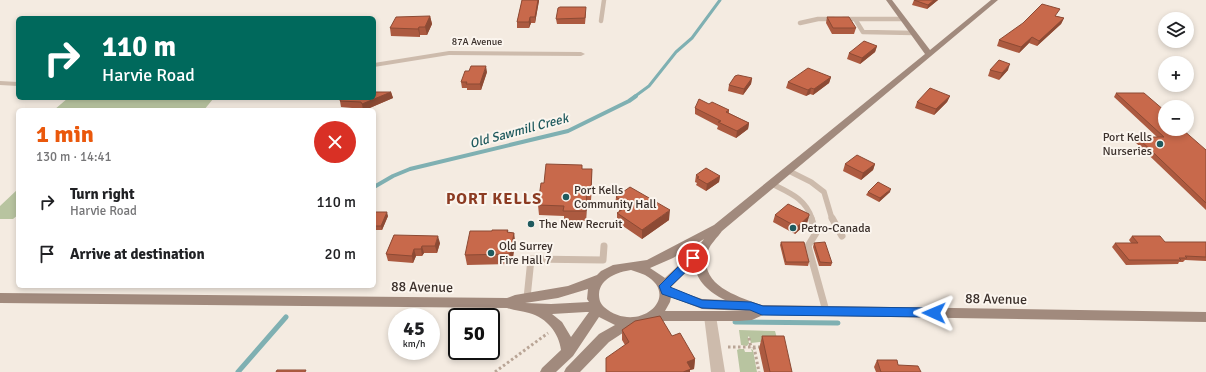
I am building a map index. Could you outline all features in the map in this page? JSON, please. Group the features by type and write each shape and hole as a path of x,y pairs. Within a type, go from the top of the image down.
{"main road":[{"path":"889,0 929,54"},
{"path":"665,288 702,250 718,228 789,171 994,0"},
{"path":"631,266 652,272 659,278 665,288 666,298 664,305 653,316 642,321 619,321 609,317 597,308 593,297 594,290 599,279 613,269 631,266 648,265 661,259 704,233 718,228"},
{"path":"702,250 700,266 704,278 721,293 757,308"},
{"name":"88 Avenue","path":"0,298 508,303 515,307 570,291 599,279"},
{"name":"88 Avenue","path":"665,288 702,304 757,308 826,311 1206,317"},
{"path":"530,303 559,325 565,336 568,352"},
{"name":"88 Avenue","path":"530,303 597,308"},
{"path":"547,372 568,352 597,308"},
{"name":"88 Avenue","path":"653,316 752,315 757,308"},
{"path":"571,372 604,338 630,322"}],"street":[{"name":"87A Avenue","path":"376,65 449,53 581,54"},
{"path":"0,84 16,84"},
{"path":"710,316 718,372"}],"lane":[{"path":"601,21 604,0"},
{"path":"800,23 818,18 903,19"},
{"path":"855,19 863,32 914,33"},
{"path":"789,171 815,184 824,192 832,219 842,236"},
{"path":"772,184 799,199 809,210 816,233 808,246 826,311"},
{"path":"530,303 531,259 603,260 604,246"}],"path":[{"path":"495,372 554,328"},
{"path":"749,338 753,347 759,372"},
{"path":"725,347 753,347 765,349"}],"green space":[{"path":"66,100 212,100 206,108 56,108"},
{"path":"16,191 16,217 13,219 0,219 0,206"},
{"path":"739,330 775,331 780,349 767,341 751,343 749,336 749,343 747,346 741,345"},
{"path":"744,349 745,352 752,352 751,349 753,350 757,372 740,372 737,350"}],"building":[{"path":"522,0 538,0 535,17 530,17 529,22 517,22"},
{"path":"914,0 934,0 928,5"},
{"path":"1042,4 1060,9 1055,16 1064,18 1039,41 1032,37 1021,47 999,40 1023,23"},
{"path":"586,7 585,18 556,19 558,8"},
{"path":"430,16 425,27 419,27 418,29 390,28 396,17"},
{"path":"827,17 849,17 856,28 833,28"},
{"path":"864,41 877,46 862,58 849,53"},
{"path":"999,60 1010,64 1002,73 990,70"},
{"path":"471,66 486,66 480,84 466,84 467,82 461,82 465,71 469,71"},
{"path":"808,68 831,77 814,89 811,88 808,90 788,82"},
{"path":"738,75 752,78 744,89 729,85 735,76"},
{"path":"930,88 950,96 936,109 917,102"},
{"path":"376,92 391,92 376,98"},
{"path":"1116,93 1144,93 1158,105 1158,132"},
{"path":"699,99 709,104 712,102 729,110 726,112 749,123 737,131 718,122 721,121 695,108"},
{"path":"372,100 362,104 361,102 340,101"},
{"path":"1163,136 1190,136 1206,150 1206,203 1137,137 1164,137"},
{"path":"857,155 875,164 863,173 845,164"},
{"name":"Port Kells Community Hall","path":"546,164 582,165 582,169 592,169 591,191 587,190 586,211 563,211 564,206 538,205 541,183 544,183"},
{"path":"706,168 720,176 707,184 697,178 699,177 696,175"},
{"path":"878,182 891,189 880,198 868,192"},
{"path":"630,187 670,210 642,230 617,213 626,207 619,203 622,201 616,197"},
{"path":"788,204 809,214 809,216 797,227 775,215"},
{"path":"376,212 387,212 381,226 376,226"},
{"path":"508,230 507,232 514,233 510,254 465,255 470,231"},
{"path":"394,235 438,236 435,246 422,246 421,249 414,249 412,256 386,254"},
{"path":"1132,236 1160,236 1165,242 1206,242 1206,257 1185,256 1187,258 1179,258 1181,260 1129,260 1115,243 1138,243"},
{"path":"781,242 804,242 809,262 786,262"},
{"path":"825,242 832,263 820,262 814,243"},
{"path":"660,316 672,336 680,333 695,359 687,362 691,369 683,372 606,372 606,358 629,342 622,330 635,321"},
{"path":"762,336 784,336 792,372 770,372"},
{"path":"877,360 897,360 898,365 918,366 921,372 881,372"},
{"path":"277,370 306,370 305,372 276,372"}],"waterway":[{"name":"Old Sawmill Creek","path":"634,97 649,86 676,52 692,38 720,0"},
{"name":"Old Sawmill Creek","path":"376,186 393,176 410,169 568,131 629,101 636,96"},
{"name":"Old Sawmill Creek","path":"238,372 286,317"},
{"path":"735,322 838,323"}],"place":[{"name":"Port Kells Nurseries","path":"1160,144"},
{"name":"Port Kells Community Hall","path":"566,197"},
{"name":"The New Recruit","path":"531,224"},
{"name":"Petro-Canada","path":"793,228"},
{"name":"Old Surrey Fire Hall 7","path":"491,253"}],"district":[{"name":"PORT KELLS","path":"494,199"}],"route":[{"path":"693,258 664,286 666,291 702,304 751,306 762,310 934,313"}]}
